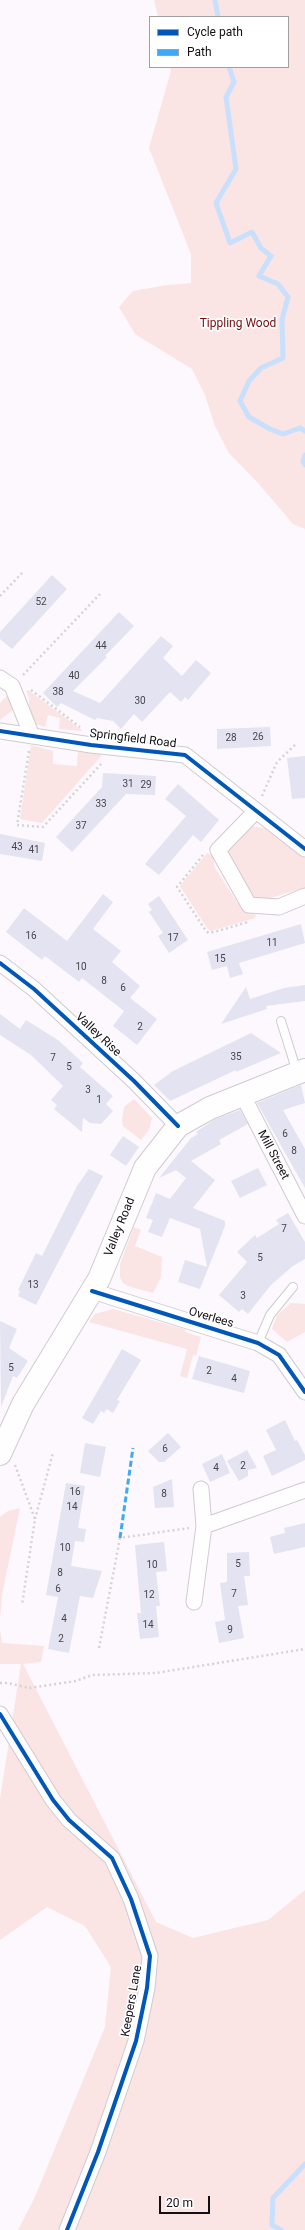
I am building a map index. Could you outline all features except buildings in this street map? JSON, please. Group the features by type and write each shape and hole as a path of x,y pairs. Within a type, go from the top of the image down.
{"main road":[{"name":"Valley Road","path":"5,1458 23,1404 92,1291 145,1168 178,1126 210,1108 303,1071"}],"street":[{"path":"10,681 32,736"},
{"name":"Springfield Road","path":"0,731 116,748 185,755 305,849"},
{"path":"256,811 218,850 249,906 279,907 305,896"},
{"name":"Valley Rise","path":"0,963 34,989 134,1081 178,1126"},
{"name":"Mill Street","path":"242,1094 305,1216"},
{"name":"Overlees","path":"92,1291 258,1343 279,1355 305,1392"},
{"path":"194,1602 204,1526 201,1489"},
{"path":"204,1526 305,1490"},
{"name":"Keepers Lane","path":"0,1714 45,1786 69,1820 112,1858 132,1899 150,1956 146,1988 136,2041 101,2145 67,2230"}],"lane":[{"path":"282,1021 303,1071"},
{"path":"258,1343 270,1315 293,1287"}],"path":[{"path":"0,596 23,572"},
{"path":"81,727 10,681 100,594"},
{"path":"32,736 17,825 43,827 116,748"},
{"path":"256,811 277,762 296,744"},
{"path":"218,850 206,852 177,887 206,931 209,933 218,931 256,919 260,906"},
{"path":"22,1605 35,1519 53,1453"},
{"path":"5,1458 15,1465 35,1519"},
{"path":"99,1648 120,1538 204,1526"},
{"path":"0,1683 8,1683 29,1688 76,1681 92,1675 156,1673 305,1648"}],"green space":[{"name":"Tippling Wood","path":"154,0 305,0 305,529 293,524 259,484 229,453 215,426 205,395 192,369 135,334 119,307 133,291 167,285 191,283 191,254 149,148 171,71 170,68 289,68 289,16 158,16"},
{"path":"28,690 82,730 59,729 60,718 48,715 45,727 36,724 29,711 29,697 26,691"},
{"path":"8,695 13,710 0,720 0,703"},
{"path":"31,745 53,751 53,764 77,766 78,752 99,753 102,755 42,823 20,819"},
{"path":"251,826 264,828 305,858 305,888 266,899 254,898 227,854 231,846"},
{"path":"207,853 213,856 215,868 242,909 256,915 255,918 211,931 207,928 180,886"},
{"path":"134,1099 152,1118 149,1130 141,1140 123,1126 122,1120 124,1107"},
{"path":"134,1227 141,1230 135,1246 162,1257 161,1277 153,1293 128,1286 123,1283 120,1277 120,1264"},
{"path":"291,1303 305,1304 305,1332 287,1342 272,1329 277,1315"},
{"path":"113,1309 184,1329 187,1333 201,1337 196,1356 193,1355 187,1378 180,1376 187,1349 89,1322 95,1314"},
{"path":"20,1508 2,1595 0,1620 0,1517 8,1511"},
{"path":"0,1630 2,1643 44,1646 41,1662 23,1664 156,1922 193,1938 268,1920 305,1890 305,2230 18,2230 34,2199 105,2027 111,1967 85,1926 47,1907 0,1940 0,1799 21,1664 0,1664"}],"waterway":[{"path":"215,0 218,16"},
{"path":"229,68 234,82 226,97 236,169 216,203 230,243 252,232 261,248 271,256 259,276 278,284 288,297 282,320 283,358 261,368 249,381 240,401 249,417 270,429 283,434 300,428 305,431"},
{"path":"305,455 303,461 305,465"},
{"path":"281,2230 272,2225 273,2198 305,2164"}],"marked path":[{"path":"120,1538 133,1448"}],"cycle path":[{"path":"0,731 91,745 185,755 305,849"},
{"path":"0,963 34,989 134,1081 178,1126"},
{"path":"92,1291 258,1343 279,1355 305,1392"},
{"path":"0,1714 53,1800 69,1820 112,1858 131,1899 150,1956 147,1988 136,2041 98,2152 67,2230"}]}
